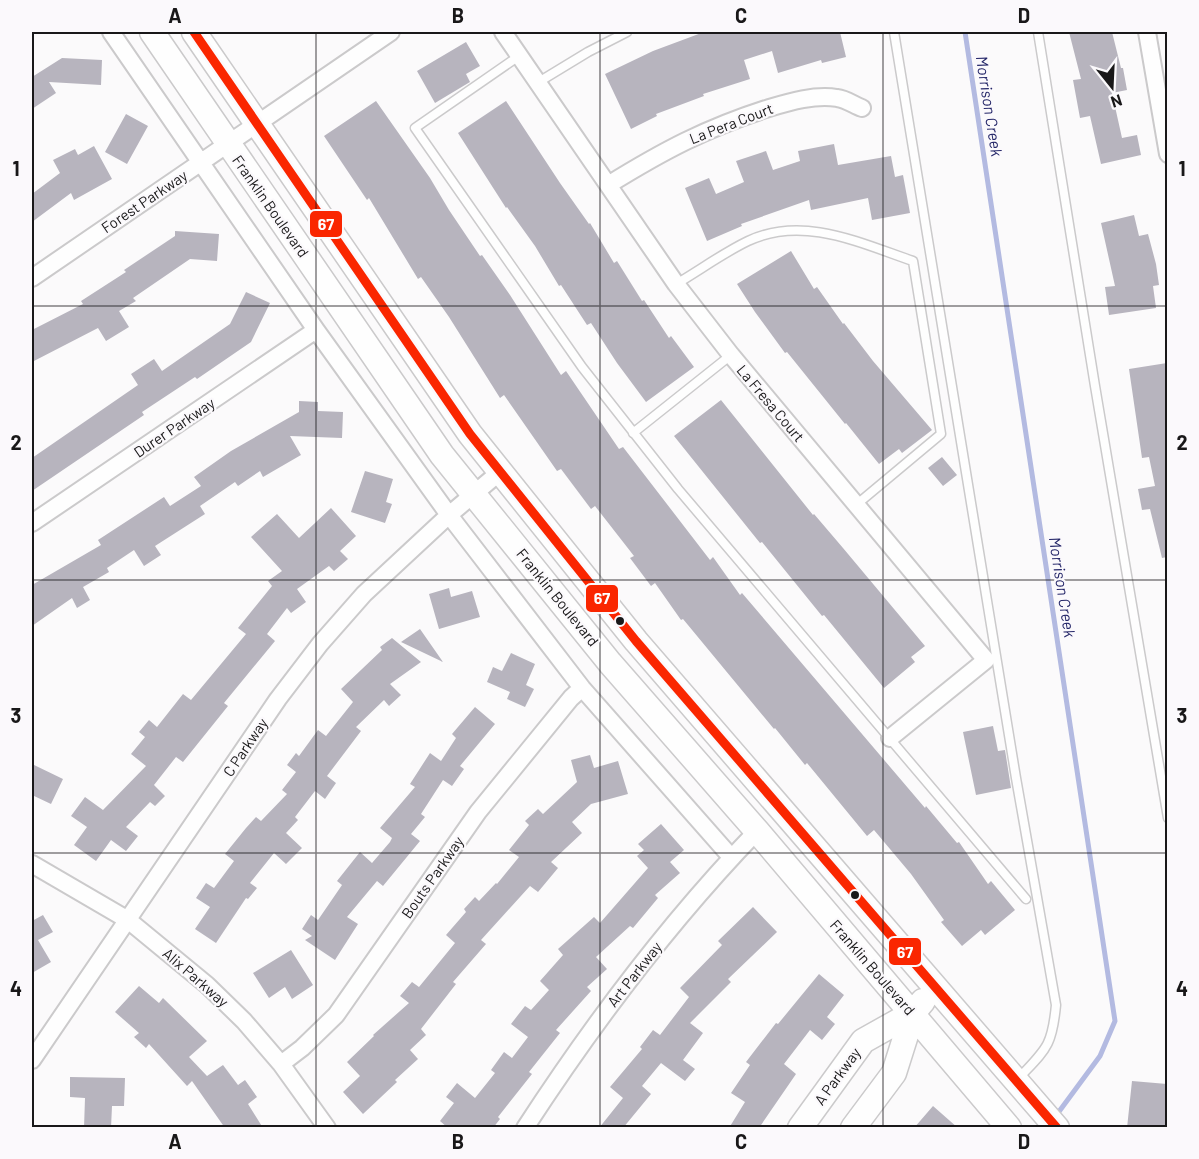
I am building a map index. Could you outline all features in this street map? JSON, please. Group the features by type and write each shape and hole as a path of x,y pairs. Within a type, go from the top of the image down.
{"main road":[{"name":"Franklin Boulevard","path":"152,32 442,455 610,663 757,831 1009,1128"},
{"path":"194,32 470,434 636,641 1057,1128"},
{"name":"A Parkway","path":"800,1128 863,1041 913,1013 934,988"},
{"name":"A Parkway","path":"853,1128 894,1073 913,1013"}],"street":[{"path":"111,32 316,330 449,515 582,688 731,857"},
{"name":"Forest Parkway","path":"32,278 391,32"},
{"name":"La Fresa Court","path":"503,32 676,284 731,356 986,660 890,738"},
{"path":"1147,32 1167,154"},
{"name":"La Pera Court","path":"608,185 657,154 697,134 780,105 806,99 835,97 862,108"},
{"name":"Durer Parkway","path":"32,523 316,330"},
{"name":"C Parkway","path":"32,1060 278,699 320,644 372,587 449,515 501,471"},
{"name":"Bouts Parkway","path":"281,1064 311,1040 336,1015 478,812 571,698 582,688"},
{"name":"Art Parkway","path":"525,1128 602,1015 645,959 731,857 757,831"},
{"name":"Alix Parkway","path":"32,864 128,920 207,985 244,1021 281,1064 327,1128"}],"lane":[{"path":"537,83 588,52 627,32"},
{"path":"894,32 1016,778 1056,1005 1054,1030 1047,1048 1017,1080"},
{"path":"1038,32 1167,818"},
{"path":"519,56 415,128 582,367 633,432 686,498 1026,898"},
{"path":"676,284 748,241 790,230 832,233 913,261 941,434 856,506"},
{"path":"633,432 731,356"}],"building":[{"path":"704,32 840,32 846,57 822,63 821,60 778,73 772,51 744,60 750,79 703,94 704,96 656,114 657,116 631,129 605,74 653,51"},
{"path":"1069,32 1112,32 1127,90 1112,93 1122,138 1137,135 1141,155 1101,164 1090,116 1080,118 1073,80 1081,79"},
{"path":"466,42 480,66 466,74 470,82 435,103 417,71"},
{"path":"62,58 102,60 101,85 49,82 56,93 32,109 32,77"},
{"path":"376,101 430,178 480,256 482,255 510,295 561,375 566,371 619,449 623,447 710,560 713,557 740,595 742,593 925,808 926,806 957,843 959,842 988,884 991,881 1015,910 985,935 981,930 962,946 941,922 944,920 911,874 874,830 867,836 807,763 805,765 683,619 681,620 655,583 651,586 630,558 634,556 595,506 591,509 561,469 557,471 504,395 500,398 449,317 421,277 418,279 369,198 367,200 324,136"},
{"path":"506,101 560,183 590,223 614,263 617,261 642,301 644,300 669,338 671,336 694,367 646,402 591,323 587,325 561,285 559,286 535,246 506,208 458,133"},
{"path":"126,114 148,126 127,164 105,152"},
{"path":"834,144 838,165 891,156 895,177 903,175 910,213 872,220 868,198 811,210 809,200 741,224 742,226 707,241 685,188 709,178 716,194 744,182 736,161 766,151 773,170 800,161 798,151"},
{"path":"94,146 112,179 74,200 71,193 32,222 32,194 60,173 53,160 75,149 78,155"},
{"path":"1134,215 1139,236 1148,234 1156,264 1159,285 1153,286 1156,308 1109,315 1105,287 1115,286 1101,223"},
{"path":"175,231 219,234 217,261 190,259 133,298 136,301 119,311 129,327 106,341 98,328 32,362 32,330 83,304 81,301 175,236"},
{"path":"791,251 814,289 817,287 843,324 932,430 902,453 899,449 879,464 787,352 785,353 737,284"},
{"path":"246,292 270,303 251,342 197,379 195,377 142,412 144,415 32,491 32,458 138,385 131,374 154,359 162,371 230,324"},
{"path":"1167,363 1167,557 1162,558 1150,509 1142,510 1138,489 1155,486 1149,457 1142,458 1129,369"},
{"path":"721,400 813,515 925,646 911,657 915,662 884,688 762,542 760,543 674,436"},
{"path":"299,401 318,402 318,411 343,412 342,438 290,436 301,455 263,477 260,471 238,486 235,482 200,506 205,514 155,546 161,555 144,566 134,550 107,568 109,572 83,587 90,600 77,608 72,598 32,626 32,585 101,545 98,540 164,497 170,506 201,486 194,477 231,451 299,412"},
{"path":"942,457 957,475 943,486 928,468"},
{"path":"365,471 393,479 386,502 392,504 385,523 351,512"},
{"path":"331,508 356,536 340,551 348,559 334,571 329,566 297,589 306,602 291,613 287,608 267,634 275,641 224,703 228,706 183,762 176,757 154,785 165,796 155,806 150,802 126,827 138,836 126,851 111,840 96,861 74,845 87,827 71,816 85,797 103,810 146,766 131,754 145,737 139,732 149,720 157,727 183,694 191,700 246,634 238,628 272,586 268,581 282,571 251,537 277,514 299,538"},
{"path":"449,588 451,597 472,591 480,617 439,629 429,594"},
{"path":"420,629 443,662 401,642"},
{"path":"392,638 421,662 390,684 401,695 389,706 384,700 356,727 361,731 327,776 336,783 325,799 315,791 295,817 298,820 286,833 302,848 286,864 274,853 250,883 257,888 248,899 246,898 216,943 195,929 210,907 196,898 206,883 214,888 234,861 225,854 246,828 256,817 261,821 287,794 282,790 296,772 287,765 296,753 299,756 318,730 326,736 353,702 341,689 382,650 380,647"},
{"path":"511,653 535,664 526,685 534,689 525,707 507,699 510,692 487,682 493,667 502,671"},
{"path":"475,707 495,724 460,766 464,769 452,786 443,780 421,814 425,817 411,834 420,841 383,886 377,881 347,917 358,924 335,960 305,940 312,936 302,929 311,915 318,920 342,885 337,881 360,852 372,863 390,842 392,838 380,828 415,787 410,784 430,753 441,761 456,738 452,734"},
{"path":"993,726 998,751 1005,750 1011,788 976,795 963,732"},
{"path":"590,755 594,768 618,761 628,794 591,804 572,822 582,833 551,862 558,868 538,892 530,886 481,940 486,944 453,982 456,984 421,1029 426,1035 410,1050 418,1059 363,1114 343,1092 360,1076 347,1062 409,1003 400,996 412,982 419,987 455,943 446,935 466,912 464,909 475,897 479,901 497,884 519,857 509,850 529,825 525,821 538,809 543,814 577,782 571,760"},
{"path":"32,764 63,779 51,804 32,795"},
{"path":"661,824 684,850 670,862 680,873 655,895 658,898 633,928 630,926 596,957 607,969 587,987 591,991 556,1030 560,1033 529,1072 532,1074 498,1117 500,1119 493,1128 448,1128 440,1121 454,1103 446,1097 457,1083 475,1098 495,1073 491,1070 504,1052 512,1058 528,1037 511,1024 525,1006 531,1010 549,990 540,981 563,955 558,949 594,917 600,923 648,868 637,856 644,850 638,844"},
{"path":"753,907 777,932 728,979 731,982 690,1023 703,1033 683,1060 695,1069 685,1081 661,1063 642,1086 651,1094 623,1128 599,1128 623,1098 610,1087 642,1049 640,1047 653,1030 660,1035 689,997 680,988 722,945 718,941"},
{"path":"43,915 53,932 38,940 51,962 32,973 32,921"},
{"path":"291,950 313,985 292,999 285,987 269,998 253,973"},
{"path":"819,974 844,995 827,1017 835,1024 822,1040 810,1030 784,1064 796,1074 759,1128 729,1128 745,1102 731,1093 750,1065 746,1062 776,1023 778,1024"},
{"path":"139,986 159,1003 163,998 207,1041 189,1057 207,1076 223,1065 238,1085 245,1080 257,1097 248,1104 263,1128 225,1128 192,1081 187,1086 149,1044 146,1048 134,1037 139,1033 115,1012"},
{"path":"70,1077 125,1078 124,1106 112,1106 111,1128 84,1128 85,1098 70,1097"},
{"path":"1132,1081 1167,1084 1167,1128 1127,1128"},
{"path":"933,1106 958,1128 914,1128"}],"waterway":[{"name":"Morrison Creek","path":"965,32 1115,1021 1100,1056 1055,1117"}],"transit line":[{"name":"67","path":"194,32 470,434 636,641 1057,1128"}]}
